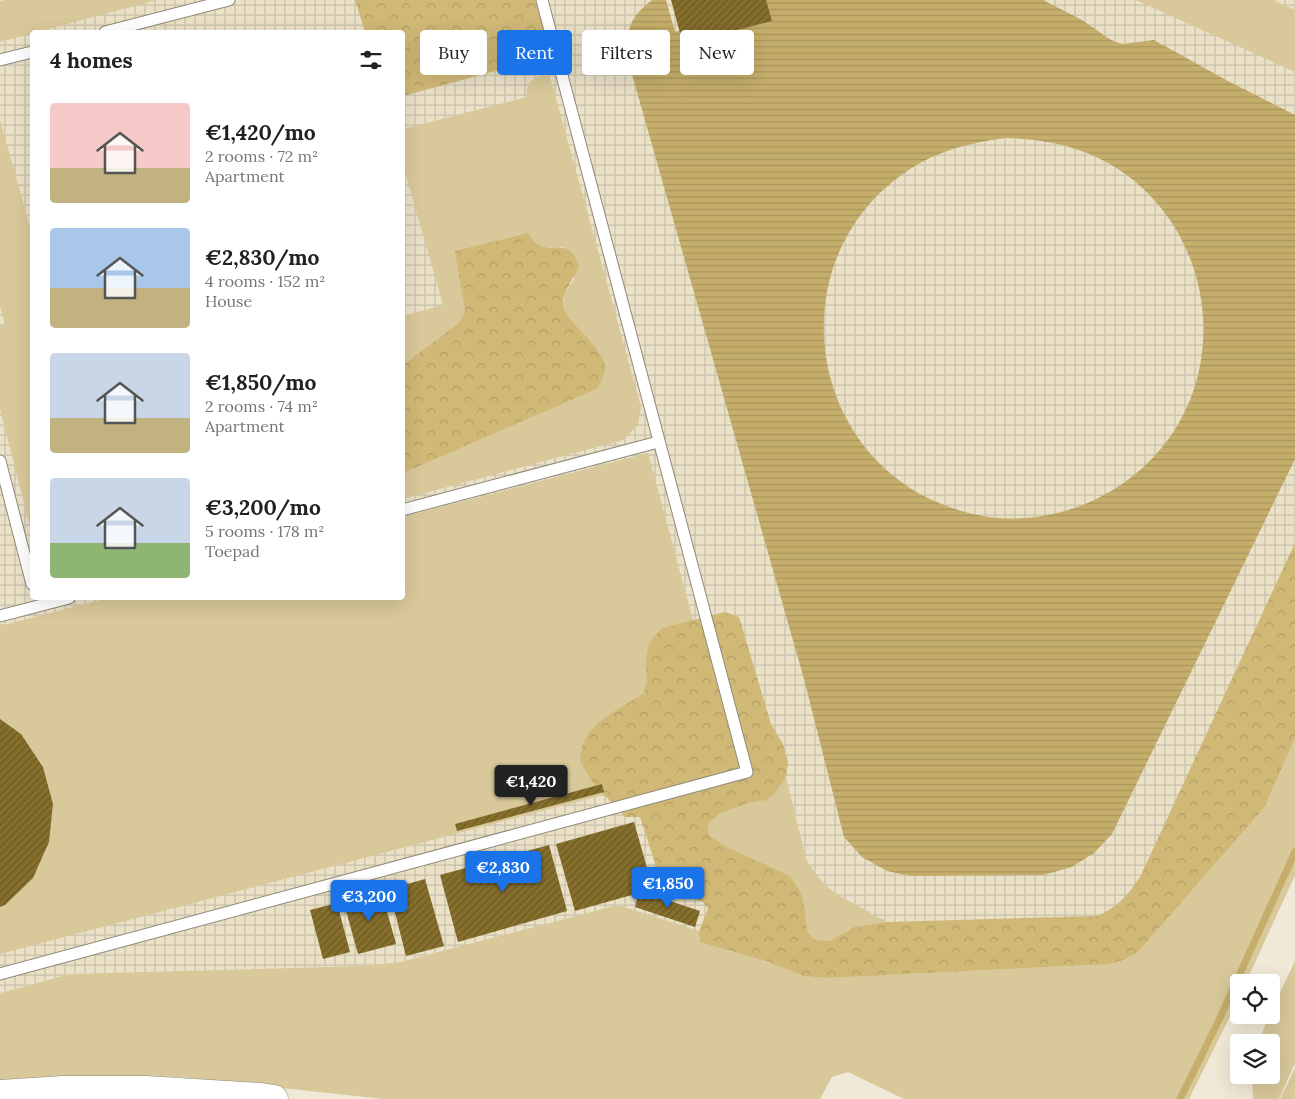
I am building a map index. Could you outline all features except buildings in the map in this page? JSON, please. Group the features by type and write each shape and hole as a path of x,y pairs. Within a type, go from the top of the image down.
{"street":[{"path":"0,1094 63,1090 146,1090 274,1099"}],"lane":[{"path":"113,30 229,0"},
{"path":"0,974 746,772 542,0"},
{"path":"0,60 30,52"},
{"path":"405,509 658,442"},
{"path":"0,461 30,576"},
{"path":"0,616 37,602 53,600"}],"shaded area":[{"path":"55,0 1295,0 1295,875 1250,974 1230,974 1230,998 364,966 70,974 0,993 0,15"},
{"path":"157,0 45,30 30,30 30,34 0,42 0,1"},
{"path":"652,0 666,0 675,32 680,31 680,75 754,75 754,30 683,30 763,11 761,0 1043,0 1082,20 1111,40 1122,44 1154,40 1226,80 1295,115 1295,459 1112,834 1094,853 1072,867 1043,875 910,876 887,871 862,857 844,837 804,679 632,75 670,75 670,30 629,30 638,12","holes":["1006,138 1034,140 1076,149 1102,160 1115,167 1150,196 1177,231 1194,271 1203,313 1202,356 1191,398 1170,437 1139,471 1126,481 1085,504 1056,513 1012,519 987,517 949,507 926,497 885,468 854,432 834,389 824,344 826,297 839,252 864,211 900,176 937,155 964,146"]},
{"path":"1136,0 1273,0 1295,10 1295,72"},
{"path":"542,75 550,75 641,407 638,425 623,440 405,498 405,472 597,389 604,375 605,365 597,350 566,315 563,305 566,291 575,278 565,247 542,246 534,243 531,239 456,251 465,310 459,323 405,364 405,315 443,305 405,171 405,128 527,97 529,83"},
{"path":"0,120 30,227 30,526 0,409 0,326 5,325 0,306"},
{"path":"648,453 720,720 679,775 0,954 0,907 5,905 33,878 49,842 53,804 43,766 21,734 0,719 0,626 100,600 405,600 405,516"},
{"path":"1295,738 1295,875 1250,974 1230,974 1230,1016 1189,1099 904,1099 848,1072 832,1077 820,1099 384,1099 179,1077 131,1076 0,1080 0,993 70,974 364,966 401,962 618,905 699,931 700,942 766,961 804,976 825,978 1109,964 1124,960 1138,952 1264,808"},
{"path":"786,777 806,859 815,873 826,886 840,896 887,922 855,927 829,941 815,940 807,931 805,911 790,876 727,847 709,835 708,824 719,814 748,803 767,800 775,793"},
{"path":"1295,961 1295,1063 1279,1099 1253,1099 1252,1084 1280,1084 1280,1034 1262,1034 1265,1024 1280,1024 1280,992"},
{"path":"1295,1068 1295,1099 1280,1099"}],"green space":[{"path":"355,0 535,0 544,30 497,30 497,70 487,73 487,30 420,30 420,75 480,75 405,95 405,30 364,30"},
{"path":"528,233 534,242 541,246 568,250 574,256 579,266 563,299 563,307 567,316 592,343 601,356 605,367 604,373 597,389 405,472 405,364 459,323 465,311 455,251"},
{"path":"1295,543 1295,738 1264,808 1138,952 1124,960 1109,964 825,978 804,976 766,961 700,942 699,931 708,909 703,902 673,890 661,881 640,817 625,817 593,783 580,761 583,744 594,727 610,714 644,693 647,679 646,660 649,643 662,628 725,612 739,617 771,724 783,744 788,762 786,777 775,793 767,800 748,803 719,814 708,824 709,835 727,847 790,876 801,893 807,931 815,940 829,941 855,927 887,922 1097,916 1122,900 1140,877"}],"waterway":[{"path":"1180,1099 1218,1022 1295,852"}]}
